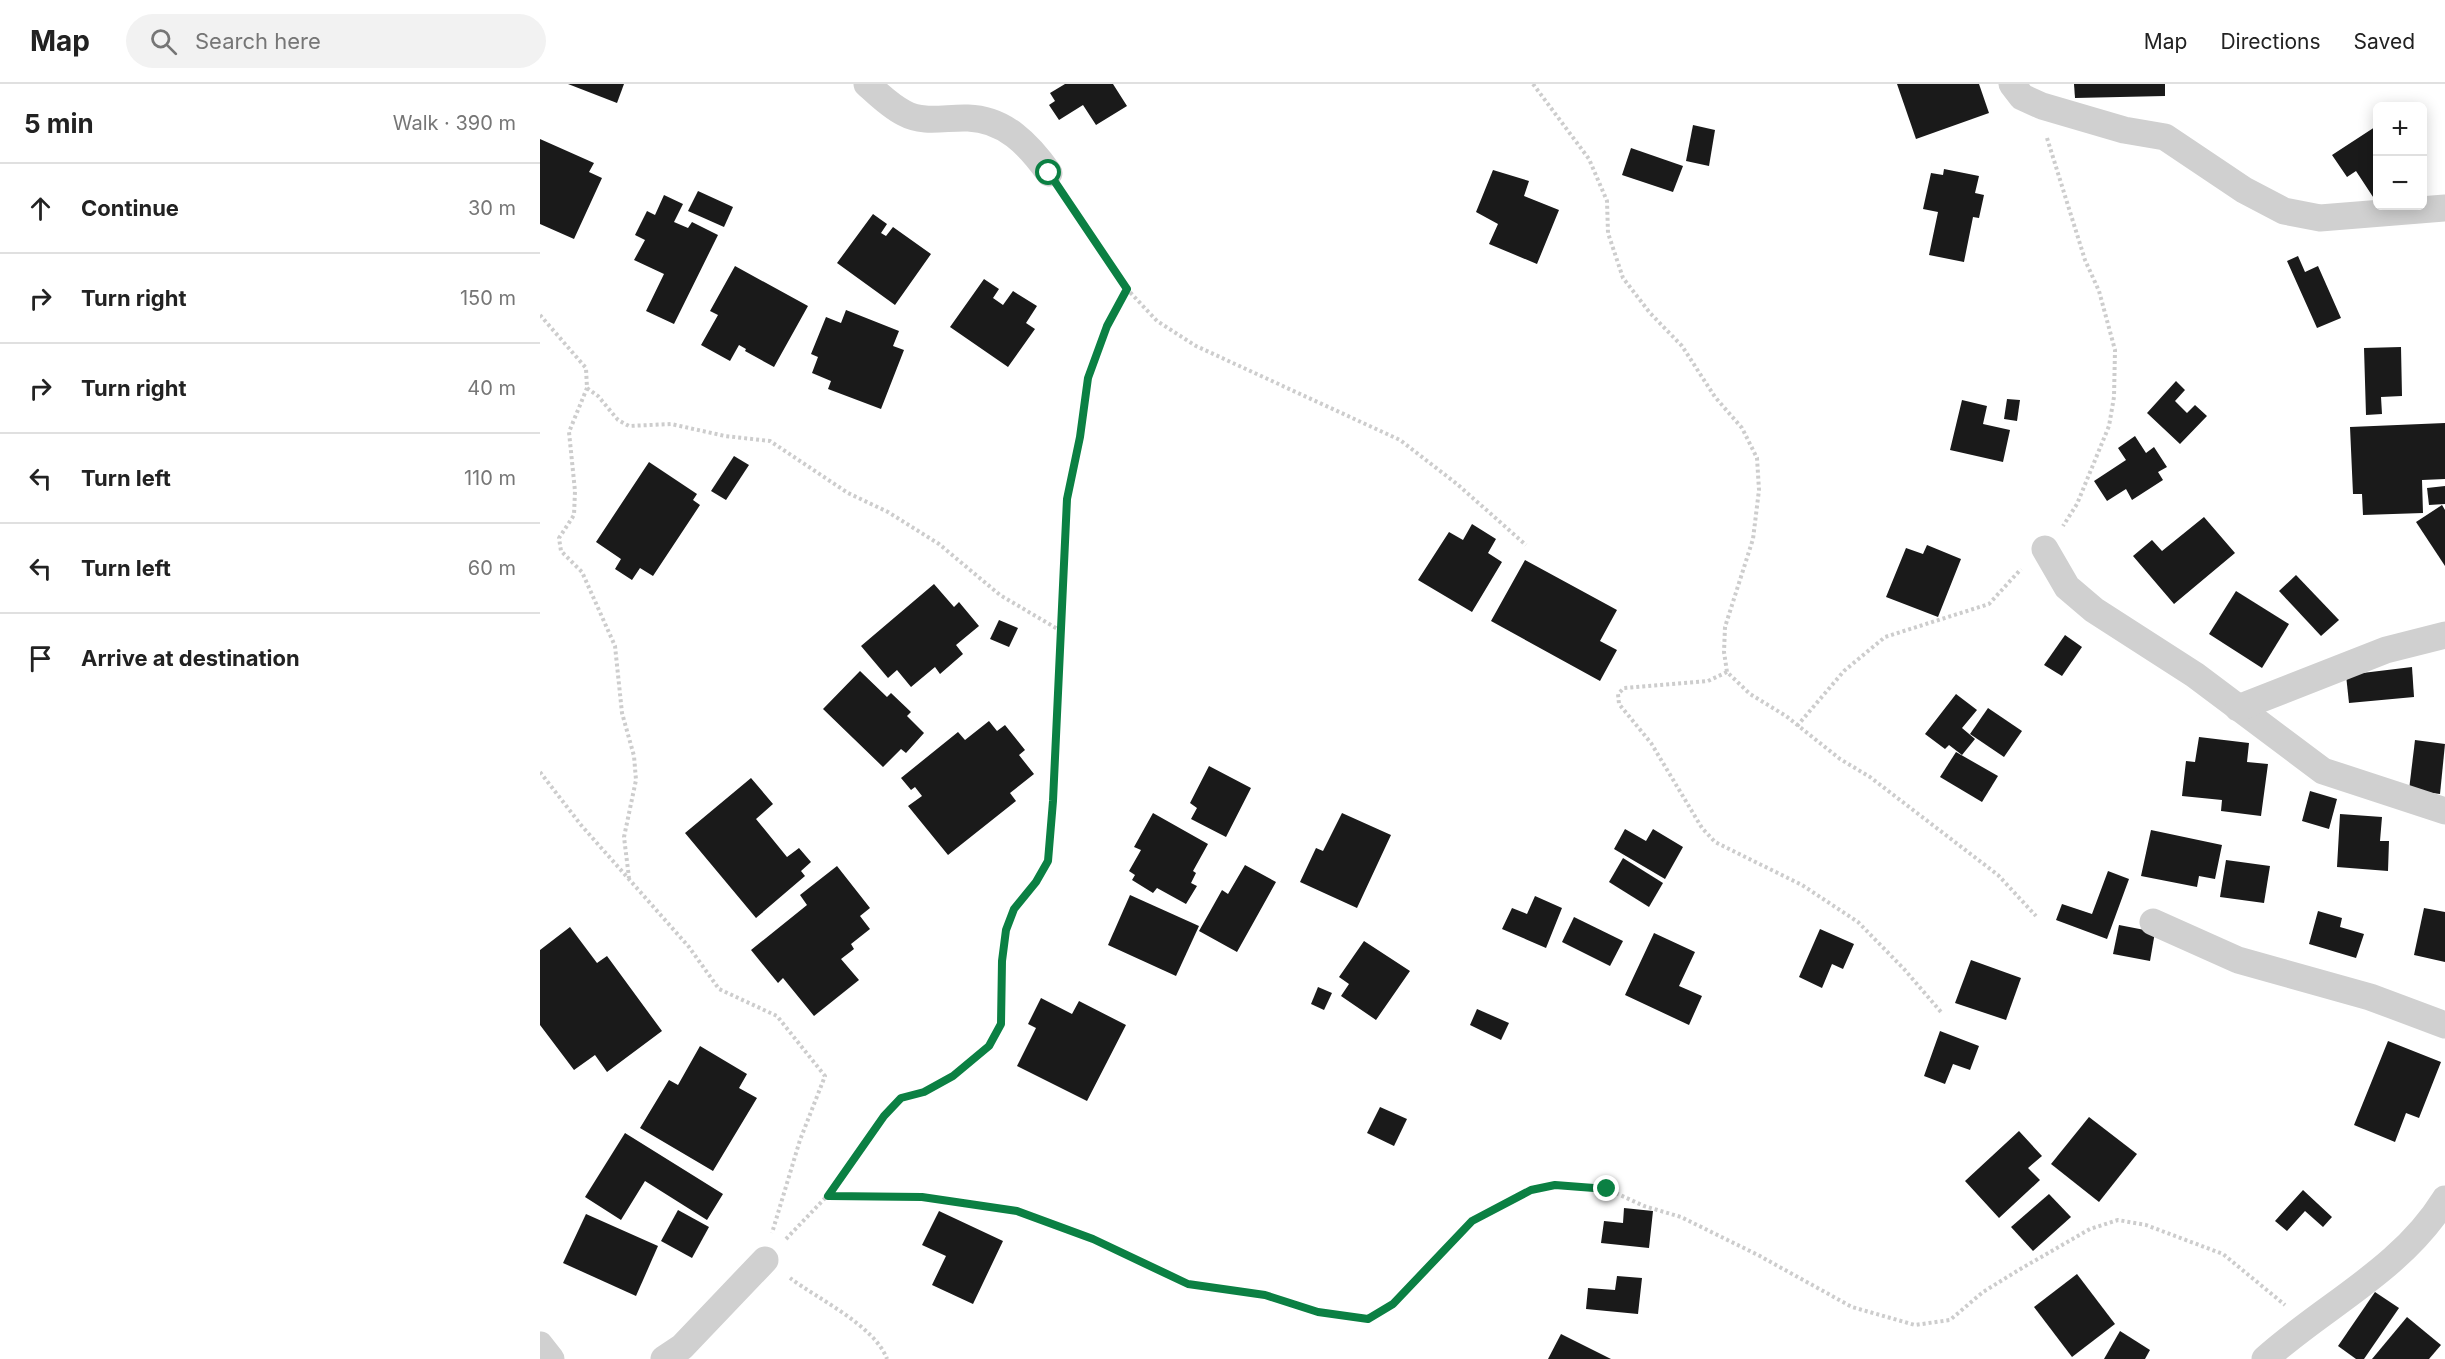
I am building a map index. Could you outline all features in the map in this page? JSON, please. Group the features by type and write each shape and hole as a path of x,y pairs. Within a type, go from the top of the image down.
{"street":[{"path":"867,84 903,113 922,119 969,118 990,121 1007,129 1032,148 1049,173"},
{"path":"2012,84 2022,97 2042,106 2124,130 2165,137 2244,190 2284,210 2320,218 2445,208"},
{"path":"2045,549 2067,586 2094,610 2195,675 2323,771 2445,811"},
{"path":"2238,708 2386,650 2445,635"},
{"path":"2153,922 2238,960 2370,997 2445,1025"},
{"path":"2265,1359 2353,1294 2394,1259 2434,1216 2445,1199"},
{"path":"664,1359 682,1347 765,1260"},
{"path":"540,1345 551,1359"}],"path":[{"path":"1533,84 1589,159 1607,201 1608,233 1623,278 1650,313 1682,346 1715,397 1742,428 1757,458 1759,490 1753,539 1725,627 1724,652 1727,672 1750,694 1912,807 1998,875 2036,916"},
{"path":"1797,726 1844,671 1885,638 1989,603 2018,572 2045,549 2077,504 2109,426 2114,397 2115,350 2099,291 2085,260 2067,197 2049,146 2042,106"},
{"path":"1049,173 1127,289 1157,321 1196,346 1400,440 1526,545"},
{"path":"765,1260 828,1196 884,1116 901,1098 924,1092 953,1076 989,1046 1001,1024 1002,961 1006,930 1014,909 1036,882 1048,861 1053,801 1067,499 1080,437 1088,378 1107,326 1127,289"},
{"path":"540,315 586,368 587,388 569,432 575,491 574,515 559,538 561,551 582,572 615,646 622,713 634,756 636,780 624,837 629,879"},
{"path":"587,388 598,396 618,420 629,426 671,424 725,436 770,441 838,487 888,513 939,544 1000,594 1061,631"},
{"path":"1727,672 1708,681 1624,688 1618,694 1619,704 1651,743 1702,828 1715,842 1803,885 1858,922 1904,969 1941,1012"},
{"path":"540,772 580,825 689,946 719,989 777,1016 825,1076 781,1196 765,1260"},
{"path":"828,1196 922,1197 1017,1211 1093,1239 1188,1284 1265,1295 1318,1312 1368,1319 1393,1304 1472,1221 1531,1190 1555,1185 1607,1189 1644,1206 1681,1217 1758,1255 1852,1306 1915,1325 1950,1320 1983,1292 2022,1268 2090,1228 2118,1220 2146,1225 2223,1254 2308,1326"},
{"path":"765,1260 870,1333 883,1349 887,1359"}],"building":[{"path":"568,84 624,84 617,103"},
{"path":"1065,84 1113,84 1127,106 1096,125 1083,105 1059,120 1049,105 1055,101 1050,93"},
{"path":"1897,84 1979,84 1989,113 1916,139"},
{"path":"2074,84 2165,84 2165,96 2075,98"},
{"path":"1693,125 1715,130 1709,166 1686,161"},
{"path":"2373,128 2373,197 2356,171 2347,177 2332,155"},
{"path":"540,139 594,163 589,172 602,178 574,239 540,224"},
{"path":"1631,148 1683,166 1673,192 1622,175"},
{"path":"1944,169 1979,176 1975,193 1984,195 1979,218 1973,217 1964,262 1929,255 1938,212 1923,209 1931,173 1943,175"},
{"path":"1493,170 1529,181 1524,196 1559,210 1537,264 1489,244 1498,224 1476,212"},
{"path":"698,191 733,207 724,227 688,211"},
{"path":"664,195 683,204 674,222 688,228 692,222 718,235 674,324 646,311 664,274 634,260 645,240 635,235 647,211 655,215"},
{"path":"873,214 887,224 881,233 886,236 893,227 931,254 895,305 837,263"},
{"path":"2298,256 2305,272 2318,266 2341,318 2317,328 2287,261"},
{"path":"735,266 808,306 774,367 745,351 746,349 739,345 730,361 701,345 718,315 710,311"},
{"path":"984,279 999,289 993,298 1003,305 1013,291 1037,306 1026,323 1035,329 1008,367 950,327"},
{"path":"846,310 899,331 893,346 904,350 881,409 828,389 831,381 812,373 818,357 811,354 826,317 841,323"},
{"path":"2401,347 2402,396 2381,397 2382,414 2366,415 2364,348"},
{"path":"2176,381 2185,390 2175,401 2187,413 2195,405 2207,416 2180,444 2147,413"},
{"path":"2007,399 2020,400 2017,421 2004,419"},
{"path":"1962,400 1987,406 1983,424 2010,430 2003,462 1950,450"},
{"path":"2445,423 2445,479 2422,480 2423,513 2363,515 2362,494 2353,494 2350,427"},
{"path":"2135,436 2146,453 2154,447 2167,467 2158,472 2163,480 2132,500 2126,489 2107,501 2094,481 2126,460 2118,448"},
{"path":"734,456 749,465 726,500 711,491"},
{"path":"649,462 697,494 693,500 700,505 653,576 640,568 632,580 615,569 621,559 596,542"},
{"path":"2445,486 2445,504 2429,505 2427,488"},
{"path":"2442,505 2445,510 2445,566 2416,522"},
{"path":"2204,517 2235,553 2174,604 2133,556 2152,540 2162,551"},
{"path":"1472,524 1496,539 1488,553 1502,562 1472,612 1418,580 1449,532 1463,540"},
{"path":"1927,545 1961,559 1938,617 1886,597 1906,548 1923,554"},
{"path":"1525,560 1617,610 1600,641 1617,650 1600,681 1491,621"},
{"path":"2296,575 2339,620 2321,636 2279,591"},
{"path":"934,584 954,607 959,602 979,626 956,645 963,654 940,674 935,667 911,687 897,670 888,678 861,646"},
{"path":"2236,591 2289,624 2262,668 2209,634"},
{"path":"999,620 1018,628 1009,647 990,639"},
{"path":"2065,635 2082,647 2062,676 2044,665"},
{"path":"2412,667 2414,697 2349,703 2346,675"},
{"path":"860,671 887,697 891,693 911,712 907,716 924,733 906,753 901,749 883,767 823,709"},
{"path":"1956,694 1977,710 1962,728 1975,739 1962,755 1949,745 1945,749 1925,734"},
{"path":"1988,708 2022,731 2004,757 1970,734"},
{"path":"989,721 997,731 1005,725 1025,750 1019,755 1034,774 1010,793 1016,801 948,855 908,806 922,796 915,787 911,790 901,778 958,732 965,740"},
{"path":"2199,737 2249,743 2247,762 2268,764 2261,816 2221,811 2222,800 2182,796 2186,761 2195,762"},
{"path":"2415,740 2445,744 2440,794 2409,790"},
{"path":"1956,752 1998,776 1982,802 1940,777"},
{"path":"1209,766 1251,788 1226,837 1191,819 1197,808 1190,803"},
{"path":"751,778 773,804 756,819 787,857 799,848 811,862 801,871 805,876 756,918 685,833"},
{"path":"2310,791 2337,799 2329,829 2302,821"},
{"path":"1153,813 1208,844 1193,871 1196,873 1191,883 1197,886 1186,904 1157,888 1153,893 1132,880 1135,875 1129,871 1141,850 1134,847"},
{"path":"1342,813 1391,835 1357,908 1300,882 1316,848 1323,851"},
{"path":"2340,814 2382,817 2380,841 2389,841 2388,871 2337,867"},
{"path":"1625,829 1646,841 1653,829 1683,847 1665,879 1614,849"},
{"path":"2151,830 2222,845 2215,879 2199,876 2197,887 2141,876"},
{"path":"1623,858 1663,883 1649,907 1609,882"},
{"path":"2226,860 2270,866 2264,903 2220,897"},
{"path":"1245,865 1276,882 1237,952 1199,931 1222,890 1228,894"},
{"path":"837,866 870,908 860,916 870,929 851,944 854,949 841,959 859,980 814,1016 783,978 778,983 751,950 807,905 800,895"},
{"path":"2108,871 2129,879 2107,939 2056,920 2062,904 2092,914"},
{"path":"1130,895 1199,926 1176,976 1108,945"},
{"path":"1535,896 1562,908 1546,948 1502,929 1512,908 1527,914"},
{"path":"2424,908 2445,912 2445,962 2414,955"},
{"path":"2318,911 2342,918 2340,927 2364,934 2356,958 2309,944"},
{"path":"1574,917 1623,941 1610,966 1562,942"},
{"path":"2119,925 2155,932 2150,961 2113,954"},
{"path":"570,927 597,963 607,956 662,1031 607,1072 595,1055 574,1070 540,1025 540,950"},
{"path":"1820,929 1854,944 1843,969 1832,964 1822,988 1799,977"},
{"path":"1654,933 1695,952 1679,986 1702,996 1689,1025 1625,995"},
{"path":"1364,941 1410,971 1376,1020 1341,996 1349,984 1339,977"},
{"path":"1971,960 2021,978 2006,1020 1955,1003"},
{"path":"1318,987 1332,993 1324,1010 1311,1004"},
{"path":"1041,998 1072,1014 1079,1001 1126,1025 1087,1101 1017,1066 1036,1028 1028,1024"},
{"path":"1477,1009 1509,1023 1501,1040 1470,1025"},
{"path":"1940,1031 1979,1046 1970,1070 1953,1064 1945,1084 1924,1076"},
{"path":"2388,1041 2441,1062 2419,1118 2406,1113 2395,1142 2354,1125"},
{"path":"700,1046 747,1074 739,1088 757,1098 713,1171 640,1128 669,1080 678,1085"},
{"path":"1380,1107 1407,1119 1394,1146 1367,1133"},
{"path":"2089,1117 2137,1154 2099,1202 2051,1164"},
{"path":"2019,1131 2042,1156 2028,1168 2040,1180 1999,1218 1965,1181"},
{"path":"625,1133 723,1194 707,1220 645,1181 621,1220 585,1197"},
{"path":"2303,1190 2332,1217 2323,1227 2305,1211 2287,1231 2275,1221"},
{"path":"2049,1194 2071,1217 2033,1251 2011,1227"},
{"path":"1624,1208 1653,1211 1649,1248 1601,1243 1604,1221 1623,1223"},
{"path":"678,1210 709,1227 692,1258 661,1241"},
{"path":"939,1211 1003,1241 973,1304 932,1285 946,1256 922,1245"},
{"path":"586,1214 658,1246 636,1296 563,1263"},
{"path":"2077,1274 2115,1324 2072,1357 2034,1307"},
{"path":"1617,1276 1642,1278 1638,1314 1586,1309 1588,1288 1615,1290"},
{"path":"2375,1292 2399,1308 2364,1359 2356,1359 2338,1346"},
{"path":"2407,1317 2441,1345 2429,1359 2372,1359"},
{"path":"2120,1331 2150,1350 2145,1359 2104,1359"},
{"path":"1561,1334 1611,1359 1548,1359"}],"route":[{"path":"1049,173 1127,289 1107,326 1088,378 1080,437 1067,499 1062,562 1053,801 1048,861 1036,882 1014,909 1006,930 1002,961 1001,1024 989,1046 953,1076 924,1092 901,1098 884,1116 828,1196 922,1197 1017,1211 1093,1239 1188,1284 1265,1295 1318,1312 1368,1319 1393,1304 1472,1221 1531,1190 1555,1185 1607,1189"}]}
